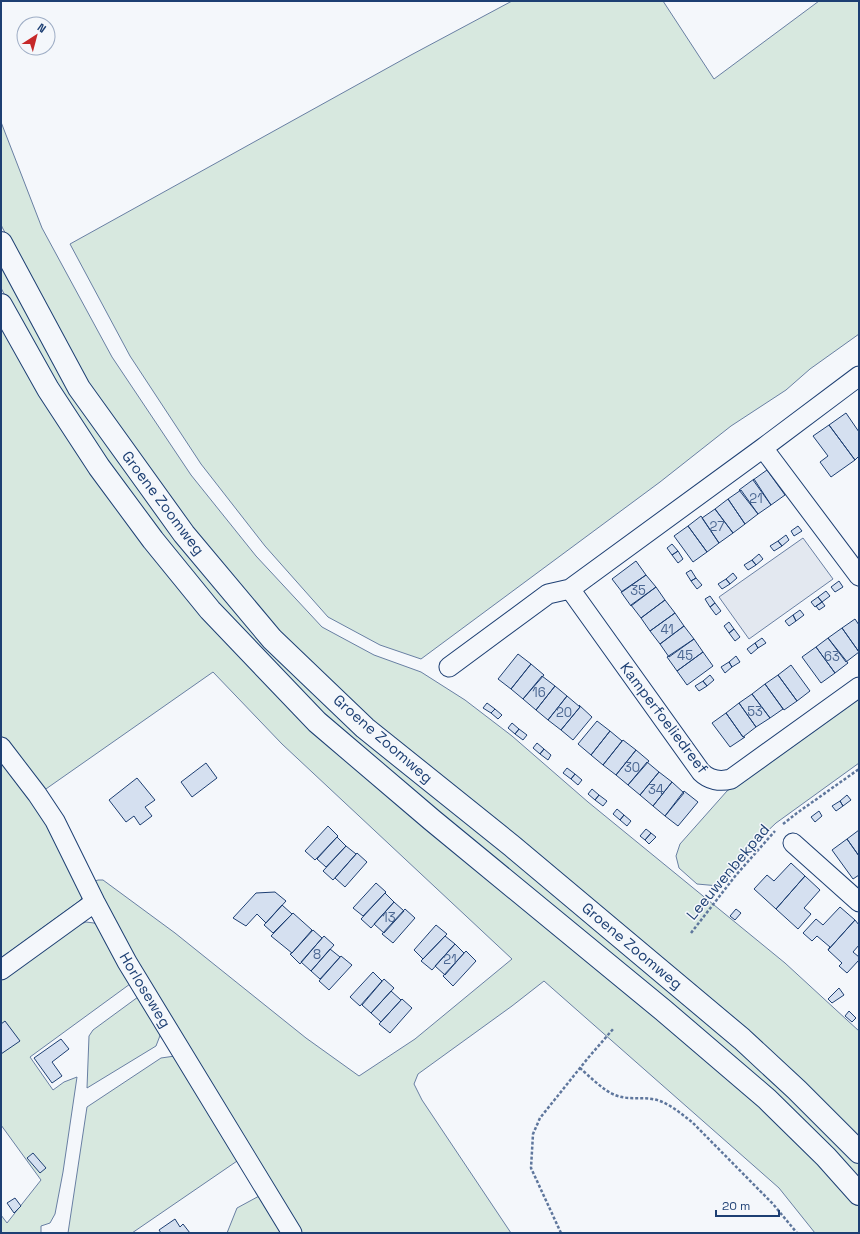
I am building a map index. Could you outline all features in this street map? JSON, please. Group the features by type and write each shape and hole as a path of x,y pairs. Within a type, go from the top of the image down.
{"main road":[{"name":"Groene Zoomweg","path":"1,243 79,388 184,534 272,639 366,728 512,846 742,1039 797,1090 859,1152"},
{"name":"Groene Zoomweg","path":"1,305 48,389 99,467 153,540 210,610 317,722 432,820 663,1010 766,1098 826,1157 859,1194"}],"street":[{"path":"449,667 548,594 570,589 859,376"},
{"path":"763,448 859,576"},
{"name":"Kamperfoeliedreef","path":"570,589 700,772 709,778 720,781 732,779 859,687"},
{"name":"Horloseweg","path":"1,747 37,794 55,821 95,902 127,962 292,1233"},
{"path":"793,843 859,902"},
{"path":"1,970 95,902"}],"path":[{"name":"Leeuwenbekpad","path":"782,825 859,769"},
{"name":"Leeuwenbekpad","path":"691,933 736,875 777,829"},
{"path":"561,1233 531,1168 533,1134 540,1118 614,1028"},
{"path":"580,1068 613,1094 623,1098 653,1099 666,1104 692,1122 773,1204 797,1233"}],"shaded area":[{"path":"512,1 663,1 714,79 819,1 859,1 859,334 810,369 786,390 731,426 660,482 421,659 380,645 328,617 265,546 201,464 130,356 70,244 411,55"},
{"path":"1,122 42,228 112,357 191,475 256,556 322,627 374,655 421,672 465,700 512,736 588,802 785,963 859,1031 859,1141 387,734 280,634 189,529 87,384 2,227"},
{"path":"1,260 216,584 796,1098 859,1163 859,1185 338,729 266,660 142,512 70,409 25,333 1,288"},
{"path":"1,321 225,639 731,1076 859,1205 859,1233 815,1233 779,1188 544,981 418,1074 414,1084 422,1100 511,1233 301,1233 172,1024 93,882 103,880 175,933 306,1038 359,1076 415,1039 512,959 282,744 213,672 43,791 1,738"},
{"path":"803,538 833,579 749,639 719,597"},
{"path":"859,695 859,763 776,823 758,840 719,886 697,884 679,868 676,856 680,844 727,791"},
{"path":"1,761 47,822 83,897 1,958"},
{"path":"86,922 94,923 101,928 130,984 30,1057 53,1090 64,1082 77,1077 63,1172 55,1214 50,1223 41,1226 41,1233 1,1233 1,1215 7,1223 41,1180 1,1125 1,980 73,927"},
{"path":"138,997 161,1033 156,1046 87,1088 89,1036 93,1030"},
{"path":"175,1056 240,1159 132,1233 68,1233 87,1107 161,1058"},
{"path":"261,1195 284,1233 227,1233 237,1208"}],"building":[{"path":"846,413 859,432 859,456 855,460 829,425"},
{"path":"829,425 855,460 831,477 820,462 828,456 813,436"},
{"path":"767,470 785,495 771,505 753,480"},
{"path":"754,479 771,505 758,514 739,490"},
{"path":"741,490 758,514 745,524 728,499"},
{"path":"728,499 745,524 733,533 715,509"},
{"path":"715,509 733,533 719,543 702,518"},
{"path":"701,516 719,543 707,552 688,526"},
{"path":"688,526 707,552 693,562 674,536"},
{"path":"798,526 802,531 794,536 791,531"},
{"path":"786,535 789,540 782,546 778,541"},
{"path":"778,541 782,546 774,551 770,546"},
{"path":"672,544 678,551 672,555 667,548"},
{"path":"678,551 683,559 678,563 672,555"},
{"path":"759,554 763,559 756,565 752,560"},
{"path":"752,560 756,565 748,570 744,565"},
{"path":"636,561 646,575 622,592 612,579"},
{"path":"691,570 696,578 691,581 686,573"},
{"path":"733,573 737,578 730,584 726,579"},
{"path":"646,575 656,587 631,606 621,592"},
{"path":"696,578 702,585 697,589 691,581"},
{"path":"726,579 730,584 722,589 718,584"},
{"path":"839,581 843,587 835,592 831,587"},
{"path":"656,587 665,600 641,618 631,605"},
{"path":"826,591 830,596 822,602 818,597"},
{"path":"710,596 715,603 710,607 705,599"},
{"path":"818,597 822,602 815,607 811,602"},
{"path":"665,600 675,613 650,631 641,618"},
{"path":"822,602 825,606 819,610 816,606"},
{"path":"715,603 721,611 716,615 710,607"},
{"path":"800,610 804,615 796,621 793,615"},
{"path":"675,613 684,626 660,644 650,631"},
{"path":"793,615 796,621 789,626 785,621"},
{"path":"855,619 859,625 859,652 842,628"},
{"path":"729,622 734,629 729,633 724,626"},
{"path":"684,626 694,639 669,657 660,644"},
{"path":"842,628 859,652 846,662 828,638"},
{"path":"734,629 740,637 735,641 729,633"},
{"path":"762,638 766,643 758,648 755,643"},
{"path":"828,638 848,663 835,673 816,647"},
{"path":"694,639 703,652 677,671 667,657"},
{"path":"755,643 758,648 751,654 747,649"},
{"path":"816,647 835,673 821,683 802,657"},
{"path":"703,652 713,666 687,685 677,671"},
{"path":"518,654 531,664 511,689 498,679"},
{"path":"736,656 740,662 732,667 729,662"},
{"path":"729,662 732,667 725,673 721,667"},
{"path":"531,664 544,675 523,699 511,689"},
{"path":"791,665 810,691 797,701 778,675"},
{"path":"710,675 714,680 707,686 703,681"},
{"path":"778,675 797,701 784,710 765,684"},
{"path":"542,676 555,686 536,710 523,699"},
{"path":"703,681 707,686 699,691 695,686"},
{"path":"765,684 783,709 770,718 752,694"},
{"path":"555,686 567,696 548,720 536,710"},
{"path":"752,694 770,718 756,727 739,703"},
{"path":"567,696 580,707 561,730 548,720"},
{"path":"487,703 495,709 491,713 483,708"},
{"path":"739,703 756,727 743,737 726,713"},
{"path":"579,705 592,717 573,740 561,730 580,707"},
{"path":"495,709 502,715 498,719 491,713"},
{"path":"726,713 743,737 745,737 730,747 712,723"},
{"path":"597,721 610,731 591,755 578,744"},
{"path":"512,723 519,729 515,734 508,728"},
{"path":"519,729 527,735 523,740 515,734"},
{"path":"610,731 622,741 603,765 591,755"},
{"path":"623,740 636,750 616,775 603,765"},
{"path":"537,743 544,749 540,754 533,748"},
{"path":"544,749 551,755 548,760 540,754"},
{"path":"636,750 649,761 628,785 616,775"},
{"path":"647,762 659,772 640,795 628,785"},
{"path":"206,763 217,778 192,797 181,782"},
{"path":"567,768 575,774 571,779 563,773"},
{"path":"659,772 672,782 653,806 640,795"},
{"path":"575,774 582,780 578,785 571,779"},
{"path":"137,778 155,800 145,807 152,816 140,825 134,816 126,822 109,800"},
{"path":"672,782 684,793 665,816 653,806"},
{"path":"592,789 599,795 595,800 588,794"},
{"path":"684,791 698,802 678,826 665,816"},
{"path":"599,795 607,801 603,806 595,800"},
{"path":"847,795 851,800 843,806 840,801"},
{"path":"840,801 843,806 836,811 832,806"},
{"path":"617,809 624,815 620,820 613,814"},
{"path":"819,811 822,816 815,822 811,817"},
{"path":"624,815 631,821 627,826 620,820"},
{"path":"328,826 338,836 315,860 305,851"},
{"path":"646,829 651,833 645,840 640,836"},
{"path":"859,830 859,856 847,839"},
{"path":"651,833 656,837 649,844 645,840"},
{"path":"337,837 346,846 326,867 317,859"},
{"path":"847,839 859,856 859,875 853,879 832,850"},
{"path":"346,846 356,854 333,880 323,871"},
{"path":"357,853 367,862 345,887 335,878"},
{"path":"791,863 805,876 776,909 754,889 767,875 774,881"},
{"path":"805,876 820,890 804,908 811,914 798,929 776,909"},
{"path":"376,883 386,892 363,916 353,908"},
{"path":"275,892 286,901 266,923 257,914 246,926 233,918 256,893"},
{"path":"385,893 394,902 371,928 361,919"},
{"path":"394,902 404,911 384,933 374,924"},
{"path":"282,905 292,914 273,933 264,925"},
{"path":"840,907 855,920 828,950 830,947 817,936 812,941 803,933 816,919 823,925"},
{"path":"405,909 415,918 393,943 382,934"},
{"path":"736,909 741,913 735,920 730,916"},
{"path":"293,913 312,930 292,953 271,936"},
{"path":"855,920 859,925 859,945 853,952 859,957 859,960 847,973 839,966 842,963 828,950"},
{"path":"436,925 447,934 423,959 414,950"},
{"path":"313,930 322,938 300,964 290,954"},
{"path":"324,936 334,945 311,971 301,962"},
{"path":"445,936 455,944 432,970 421,961"},
{"path":"455,944 464,953 445,975 435,966"},
{"path":"330,949 340,957 320,979 311,971"},
{"path":"466,951 476,961 453,986 443,976"},
{"path":"341,956 352,965 329,990 319,981"},
{"path":"373,972 382,981 360,1006 350,997"},
{"path":"384,979 394,988 371,1013 362,1005"},
{"path":"839,988 844,995 832,1003 828,999"},
{"path":"391,991 401,1000 381,1022 371,1013"},
{"path":"402,999 412,1008 390,1033 379,1024"},
{"path":"849,1011 856,1018 852,1022 845,1016"},
{"path":"5,1021 20,1041 1,1054 1,1024"},
{"path":"61,1039 69,1049 52,1062 62,1076 52,1083 34,1058"},
{"path":"33,1153 46,1168 40,1173 27,1158"},
{"path":"15,1198 21,1206 14,1213 7,1203"},
{"path":"175,1219 180,1227 183,1224 190,1233 161,1233 159,1230"}]}
